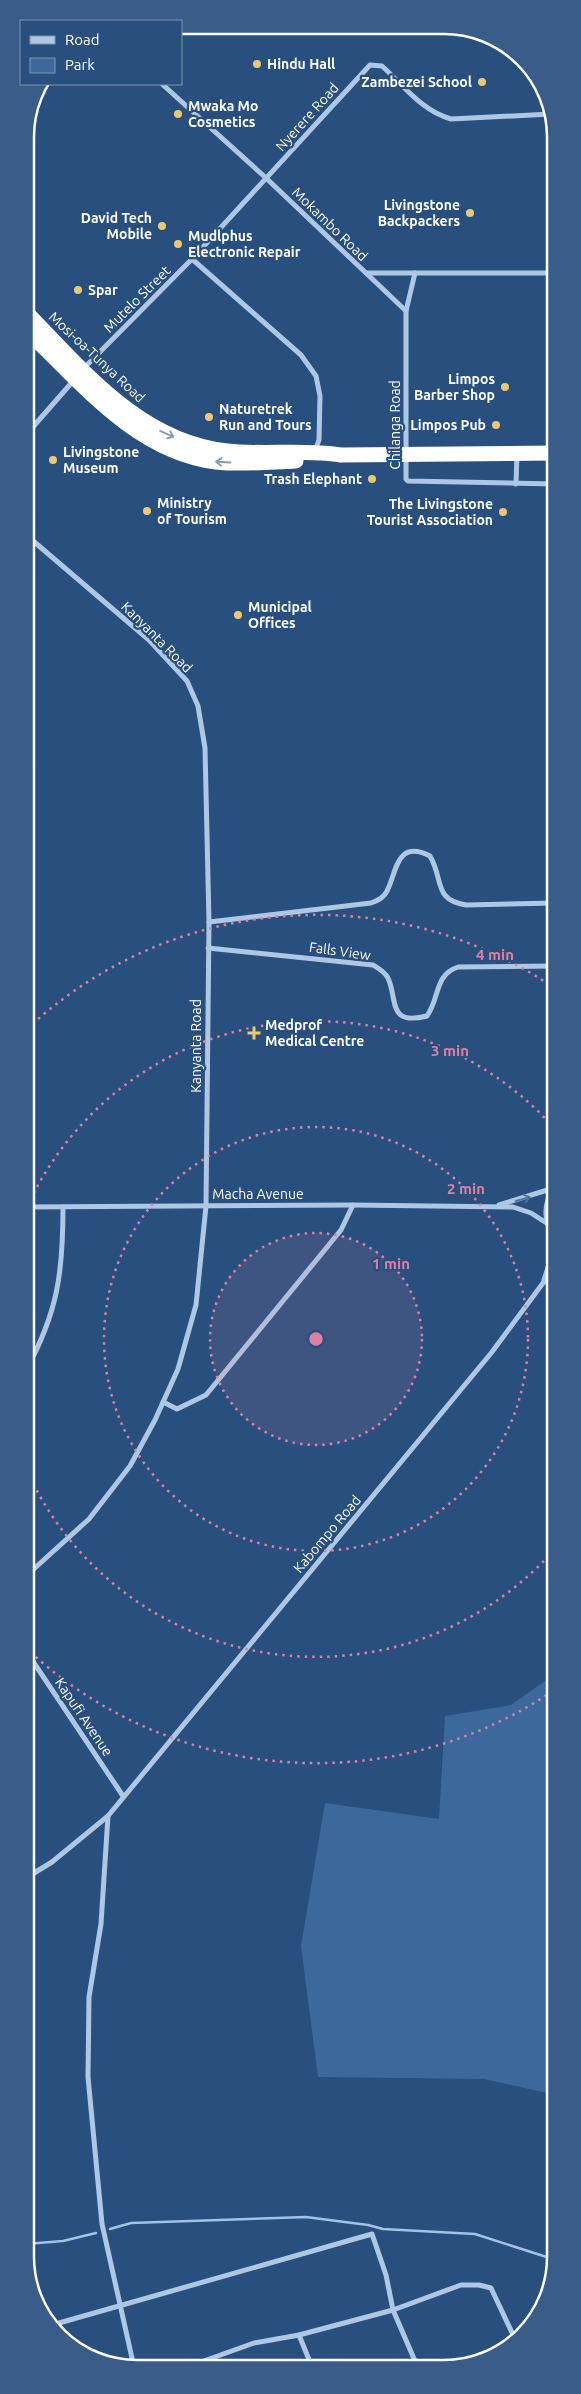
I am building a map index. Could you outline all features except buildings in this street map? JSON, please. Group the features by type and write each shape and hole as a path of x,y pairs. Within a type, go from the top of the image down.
{"highway":[{"name":"Mosi-oa-Tunya Road","path":"34,321 111,411 139,433 179,452 215,462 257,463 320,451"},
{"name":"Mosi-oa-Tunya Road","path":"34,336 79,373"},
{"path":"320,451 341,455 547,453"}],"street":[{"name":"Nyerere Road","path":"266,178 370,65 382,66 427,109 451,119 545,114"},
{"name":"Mokambo Road","path":"163,85 266,178 366,273 547,273"},
{"name":"Mutelo Street","path":"34,426 79,373 192,259 266,178"},
{"path":"192,259 301,355 316,376 320,396 320,451"},
{"path":"366,273 406,311"},
{"name":"Chilanga Road","path":"415,273 406,311 406,479 412,483 547,484"},
{"path":"516,484 517,453"},
{"name":"Kanyanta Road","path":"34,542 149,640 187,681 198,706 205,748 209,922 206,1206 196,1305 178,1369 130,1466 89,1519 34,1569"},
{"path":"209,922 371,903 379,900 387,892 395,867 401,858 410,853 421,852 430,856 446,899 453,903 466,905 547,903"},
{"name":"Falls View","path":"208,948 373,965 388,978 393,1005 398,1012 404,1017 420,1018 427,1016 431,1011 441,981 447,971 458,967 547,966"},
{"name":"Macha Avenue","path":"492,1207 547,1189"},
{"path":"547,1202 545,1209 547,1219"},
{"path":"163,1402 177,1408 206,1395 341,1230 352,1205"},
{"name":"Macha Avenue","path":"34,1207 352,1205 512,1207 531,1213 547,1223"},
{"path":"34,1355 41,1342 54,1306 63,1255 63,1207"},
{"name":"Kabompo Road","path":"543,1283 547,1270"},
{"name":"Kabompo Road","path":"34,1873 52,1862 108,1816 492,1352 547,1279"},
{"name":"Kapufi Avenue","path":"34,1663 124,1796"},
{"path":"108,1816 101,1924 89,1997 88,2077 102,2224 132,2360"},
{"path":"58,2323 372,2234 386,2275 393,2310 415,2360"},
{"path":"211,2360 254,2343 300,2335 393,2310 461,2285 479,2285 492,2288 513,2334"},
{"path":"300,2335 309,2360"}],"green space":[{"path":"547,1679 547,2093 484,2079 318,2077 301,1946 325,1803 439,1819 445,1716 511,1705"}],"waterway":[{"path":"110,2229 131,2223 306,2217 368,2225 383,2229 475,2234 547,2257"},
{"path":"34,2243 63,2241 96,2233"}],"place":[{"name":"Hindu Hall","path":"257,64"},
{"name":"Zambezei School","path":"482,82"},
{"name":"Mwaka Mo Cosmetics","path":"178,114"},
{"name":"Livingstone Backpackers","path":"470,213"},
{"name":"David Tech Mobile","path":"162,226"},
{"name":"Mudlphus Electronic Repair","path":"178,244"},
{"name":"Spar","path":"78,290"},
{"name":"Limpos Barber Shop","path":"505,387"},
{"name":"Naturetrek Run and Tours","path":"209,417"},
{"name":"Limpos Pub","path":"496,425"},
{"name":"Livingstone Museum","path":"53,460"},
{"name":"Trash Elephant","path":"372,479"},
{"name":"Ministry of Tourism","path":"147,511"},
{"name":"The Livingstone Tourist Association","path":"503,512"},
{"name":"Municipal Offices","path":"238,615"},
{"name":"Medprof Medical Centre","path":"254,1033"}]}
